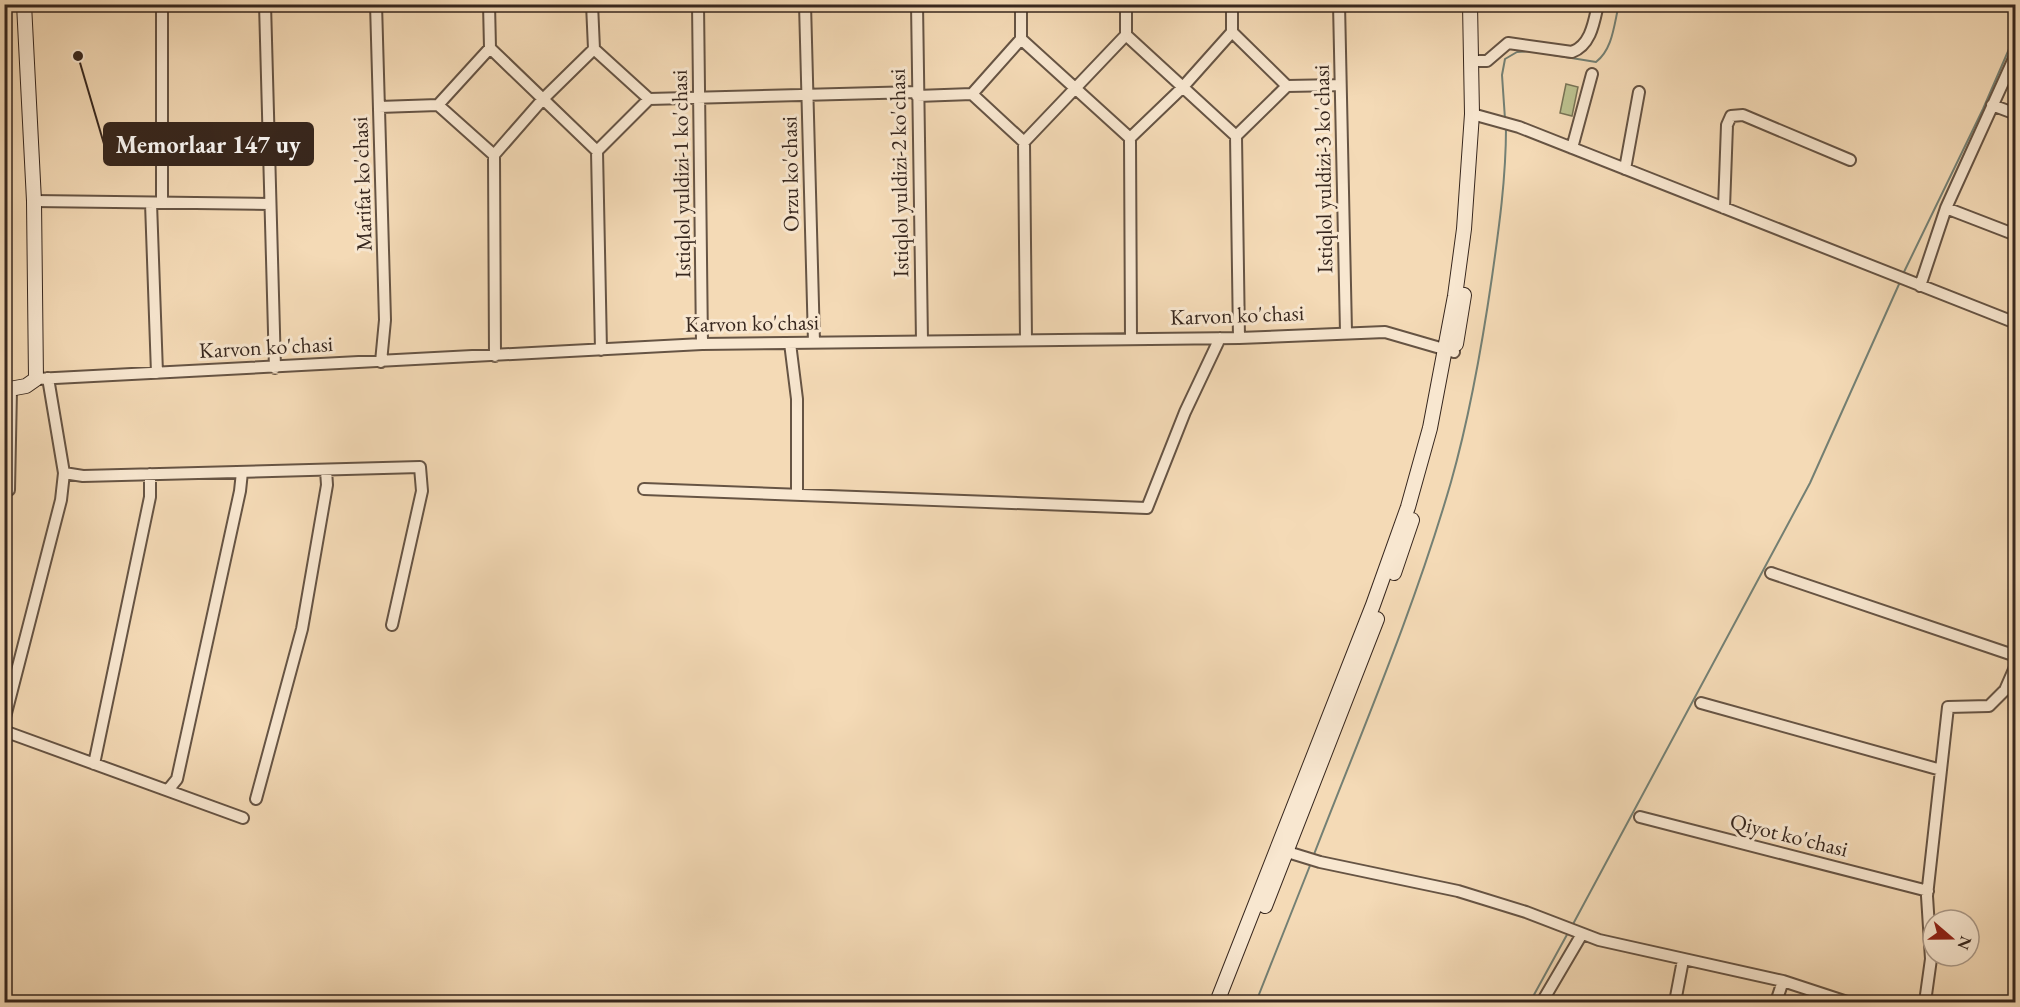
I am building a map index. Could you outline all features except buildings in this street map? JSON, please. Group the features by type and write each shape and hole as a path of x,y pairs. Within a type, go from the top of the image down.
{"main road":[{"path":"24,4 42,379"},
{"path":"1470,4 1475,115"},
{"path":"1227,1002 1408,507 1450,351 1475,115 1478,61 1476,4"},
{"name":"Karvon ko'chasi","path":"8,390 42,379"},
{"path":"1217,1002 1282,850"}],"street":[{"path":"157,373 157,203 162,4"},
{"path":"265,4 275,368"},
{"name":"Marifat ko'chasi","path":"376,4 385,320 381,362"},
{"path":"438,105 490,48 489,4"},
{"path":"592,4 594,49 649,99 972,94 1024,142"},
{"name":"Istiqlol yuldizi-1 ko'chasi","path":"698,4 702,344"},
{"name":"Orzu ko'chasi","path":"805,4 814,342"},
{"name":"Istiqlol yuldizi-2 ko'chasi","path":"917,4 922,341"},
{"path":"972,94 1021,39 1021,4"},
{"path":"1026,340 1024,142 1078,88 1126,35 1126,4"},
{"path":"1130,138 1182,88 1232,32 1232,4"},
{"name":"Istiqlol yuldizi-3 ko'chasi","path":"1339,4 1346,332"},
{"path":"1478,61 1487,61 1508,43 1572,52 1579,49 1586,44 1598,4"},
{"path":"1232,32 1287,86"},
{"path":"1126,35 1236,136"},
{"path":"1021,39 1078,88 1130,138 1131,339"},
{"path":"490,48 597,152 601,350"},
{"path":"495,356 494,155 543,99 594,49"},
{"path":"1920,286 1946,207 2016,54"},
{"path":"1572,148 1592,74"},
{"path":"1239,338 1236,136 1287,86 1340,85"},
{"path":"1625,169 1640,93"},
{"path":"597,152 649,99"},
{"path":"379,108 438,105 494,155"},
{"path":"1992,105 2016,114"},
{"path":"1475,115 1510,124 2016,323"},
{"path":"1724,208 1727,125 1731,116 1743,115 1850,160"},
{"path":"34,201 270,204"},
{"path":"1946,207 2016,235"},
{"name":"Karvon ko'chasi","path":"42,379 702,344 1239,338 1385,332 1450,351"},
{"path":"644,489 1147,508 1185,412 1220,338"},
{"path":"790,343 797,399 797,495"},
{"path":"4,721 54,538 64,473 42,379"},
{"path":"8,390 9,490"},
{"path":"64,473 83,476 420,467 422,491 392,625"},
{"path":"256,799 302,629 327,485 326,470"},
{"path":"168,790 177,779 240,491 242,472"},
{"path":"94,764 150,497 150,474"},
{"path":"1771,573 2016,656"},
{"path":"1925,1002 1931,959 1928,891 1948,707 1989,706 2005,690 2016,665"},
{"path":"1701,703 1941,770"},
{"path":"4,731 243,818"},
{"name":"Qiyot ko'chasi","path":"1640,818 1928,891"},
{"path":"1282,850 1320,862 1458,891 1561,924 1580,934 1683,960 1783,981 1847,1002"},
{"path":"1542,1002 1580,934"},
{"path":"1675,1002 1683,960"},
{"path":"1776,1002 1783,981"}],"green space":[{"path":"1566,84 1578,87 1572,116 1560,113"}],"waterway":[{"path":"1553,55 1596,62 1602,57 1609,43 1619,4"},
{"path":"1903,274 1983,109 2016,33"},
{"path":"1505,119 1502,75 1505,59 1517,52 1533,51"},
{"path":"1313,857 1404,624 1458,457 1475,380 1492,277 1500,222 1506,128"},
{"path":"1572,926 1810,483 1900,282"},
{"path":"1256,1002 1311,863"},
{"path":"1530,1002 1569,931"}],"place":[{"name":"Memorlaar 147 uy","path":"78,56"}]}
